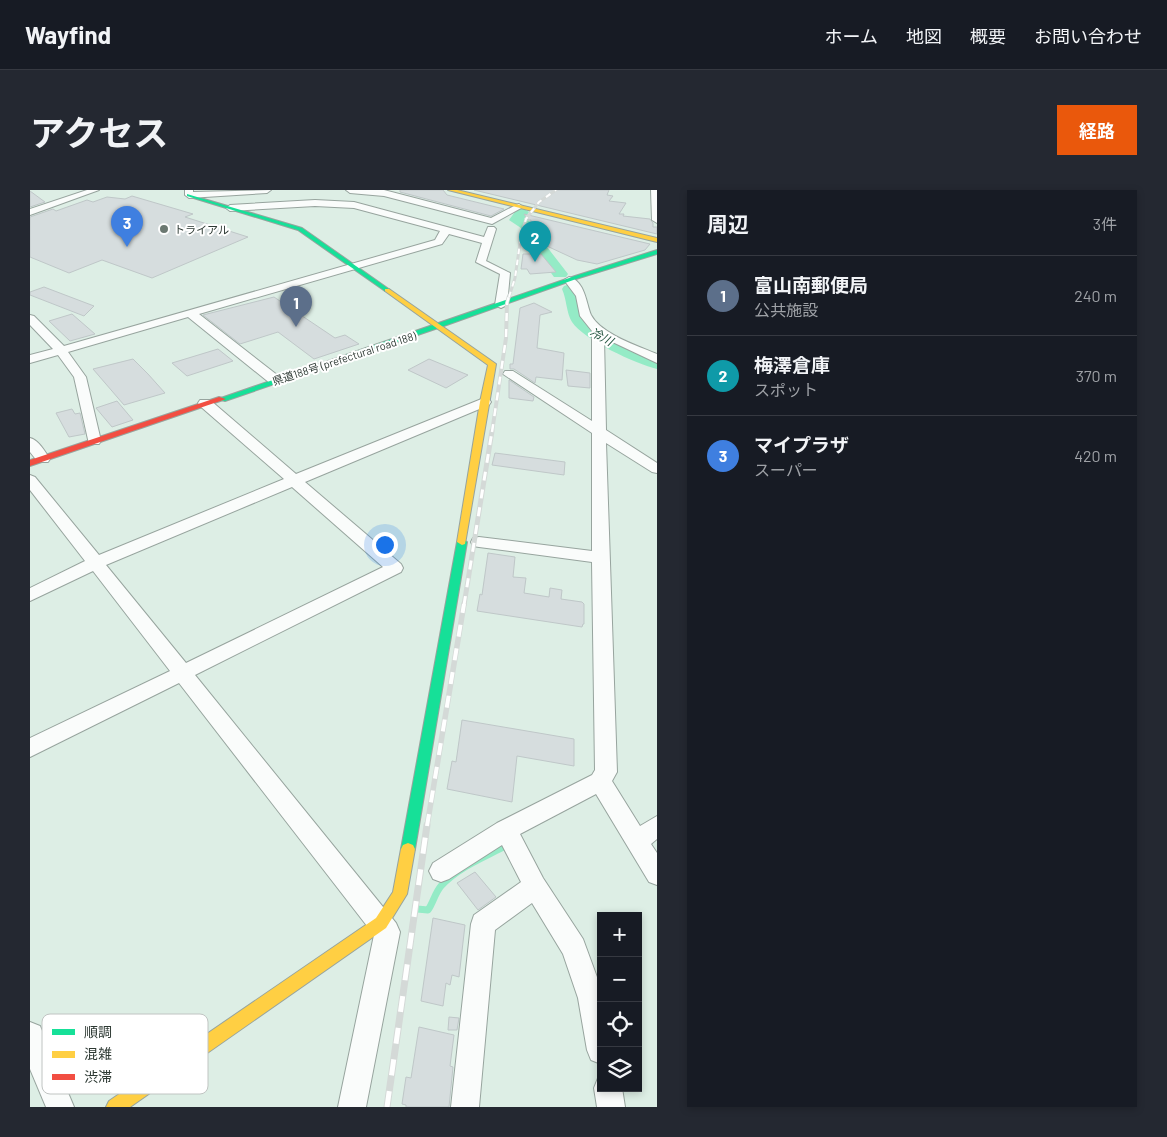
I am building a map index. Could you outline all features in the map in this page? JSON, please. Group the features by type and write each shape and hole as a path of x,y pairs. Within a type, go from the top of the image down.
{"street":[{"path":"30,212 95,190"},
{"path":"208,1043 381,923 400,894 447,635 484,402 492,364 300,229 191,197 189,192 267,190"},
{"path":"350,190 387,191 492,221 520,207"},
{"path":"451,190 657,238"},
{"path":"465,190 657,238"},
{"path":"656,190 657,220"},
{"path":"230,208 314,202 354,205 486,241"},
{"path":"492,221 493,225 486,241 481,262 505,274 501,304"},
{"path":"30,359 439,242 446,230"},
{"name":"県道188号 (prefectural road 188)","path":"36,461 439,326 569,280 657,252"},
{"path":"569,280 581,296 586,316 598,331 657,359"},
{"path":"190,313 276,380"},
{"path":"30,318 61,350 80,377 94,441"},
{"path":"440,871 505,830 600,781 606,772 600,558 598,331"},
{"path":"509,374 657,470"},
{"path":"30,595 95,563 484,402"},
{"path":"30,748 395,568 293,482 205,403"},
{"path":"30,442 36,461"},
{"path":"30,480 387,932 352,1107"},
{"path":"479,542 600,558"},
{"path":"600,781 657,874"},
{"path":"637,841 657,826"},
{"path":"505,830 516,846 535,886 574,948 591,998 600,1047"},
{"path":"465,1107 483,924 535,886"},
{"path":"30,1036 42,1064"},
{"path":"609,1092 611,1107"},
{"path":"55,1094 60,1107"},
{"path":"115,1107 134,1094"}],"building":[{"path":"400,190 443,190 447,195 504,209 491,216 400,192"},
{"path":"474,190 609,190 607,195 613,196 609,201 626,203 619,214 650,219 653,227 657,227 657,234"},
{"path":"30,191 45,202 30,207"},
{"path":"132,196 193,214 185,217 248,237 152,278 102,260 69,273 30,257 30,217 53,209 56,211 87,200 93,202 107,197 125,199"},
{"path":"524,214 650,244 645,250 597,264 577,260 529,235 531,220 528,220"},
{"path":"523,254 541,254 556,272 530,274 527,269 521,269"},
{"path":"44,287 94,306 84,316 30,295 30,292"},
{"path":"274,297 335,338 345,335 359,344 314,359 278,332 240,344 203,315"},
{"path":"534,303 552,312 540,315 537,348 564,353 562,380 536,377 535,383 514,369 510,369 510,364 513,364 520,308"},
{"path":"72,314 95,334 70,341 49,321"},
{"path":"218,349 233,361 187,376 172,363"},
{"path":"133,359 165,393 124,405 93,369"},
{"path":"429,359 468,375 446,388 408,370"},
{"path":"566,370 590,373 590,388 568,386"},
{"path":"509,380 534,397 533,401 509,398"},
{"path":"117,401 133,420 112,427 96,408"},
{"path":"72,409 75,414 80,413 85,434 69,437 56,413"},
{"path":"495,453 565,462 564,475 492,465"},
{"path":"488,553 515,557 513,577 526,578 524,593 549,597 550,588 562,590 561,599 582,602 584,604 584,624 582,627 477,611 480,594 482,595"},
{"path":"462,720 574,739 574,766 517,756 512,802 447,789 452,761 456,762"},
{"path":"475,872 496,897 478,910 457,883"},
{"path":"433,918 465,925 459,977 452,975 450,985 446,983 443,1006 421,1001"},
{"path":"449,1017 459,1018 457,1030 448,1030"},
{"path":"419,1027 454,1035 450,1066 453,1067 449,1107 406,1107 406,1105 402,1104 406,1077 411,1078"}],"waterway":[{"name":"冷川","path":"522,212 516,220 529,226 528,231 531,236 560,274"},
{"name":"冷川","path":"570,289 579,318 587,328 595,334 657,363"},
{"path":"417,909 428,910 439,889 455,873 507,845"}],"railway":[{"path":"509,297 515,278 521,236 526,219 539,202 556,190"},
{"path":"492,432 506,338 509,296"},
{"path":"464,605 492,431"},
{"path":"427,826 464,604"},
{"path":"387,1107 427,825"}],"traffic: fast":[{"path":"189,195 300,229 387,290"},
{"path":"222,399 577,277 657,252"},
{"path":"408,849 462,542"}],"traffic: slow":[{"path":"451,190 657,240"},
{"path":"387,290 492,364 484,402 462,542"},
{"path":"208,1043 381,923 400,894 408,849"},
{"path":"115,1107 134,1094"}],"traffic: jam":[{"path":"30,463 222,399"}],"place":[{"name":"トライアル","path":"164,229"},
{"name":"マイプラザ","path":"127,247"},
{"name":"梅澤倉庫","path":"535,262"},
{"name":"富山南郵便局","path":"296,327"}]}
